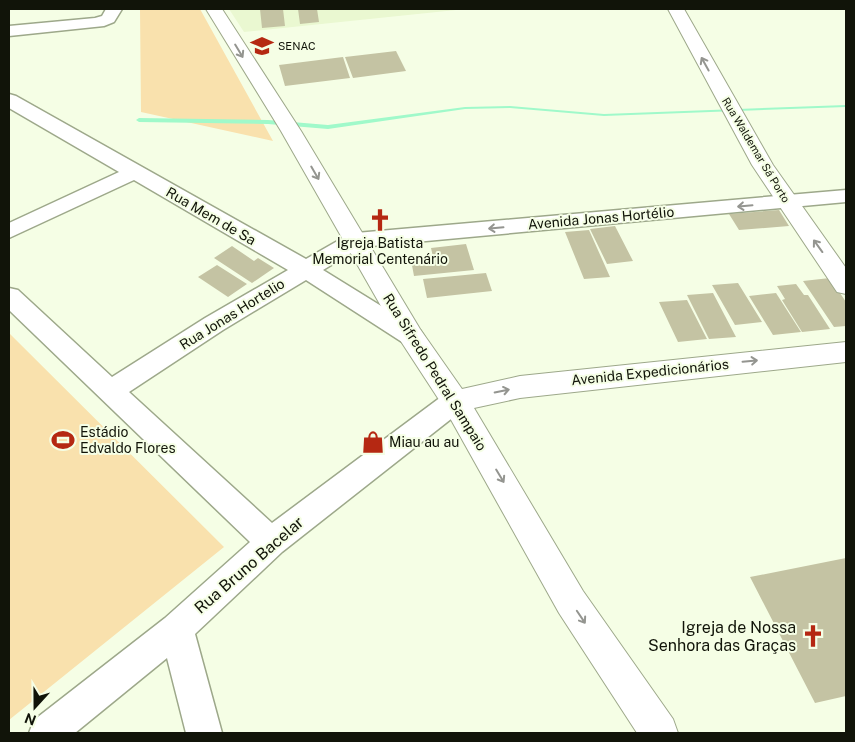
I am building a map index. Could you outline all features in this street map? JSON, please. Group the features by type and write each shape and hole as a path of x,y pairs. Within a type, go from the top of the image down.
{"street":[{"path":"9,31 103,22 112,15 114,9"},
{"name":"Rua Sifredo Pedral Sampaio","path":"214,9 356,240 411,336 455,401 514,500 571,602 658,733"},
{"name":"Rua Waldemar Sá Porto","path":"676,9 731,111 787,202 846,286"},
{"name":"Rua Mem de Sa","path":"14,108 135,172 304,269 411,336"},
{"path":"9,231 135,172"},
{"name":"Avenida Jonas Hortélio","path":"356,240 846,196"},
{"name":"Rua Jonas Hortelio","path":"110,391 304,269 356,240"},
{"path":"9,296 271,542"},
{"name":"Avenida Expedicionários","path":"455,401 520,387 846,352"},
{"name":"Rua Bruno Bacelar","path":"47,733 177,629 271,542 455,401"},
{"path":"177,629 204,733"}],"shaded area":[{"path":"140,9 200,9 273,141 141,112"},
{"path":"229,9 456,9 456,10 244,32"},
{"name":"Estádio Edvaldo Flores","path":"9,333 224,547 9,720"}],"building":[{"path":"260,9 283,9 285,26 262,28"},
{"path":"298,9 317,9 319,22 300,24"},
{"path":"396,51 406,71 353,78 345,57"},
{"path":"343,57 350,78 285,86 279,65"},
{"path":"779,210 789,226 739,230 729,214"},
{"path":"615,226 633,261 607,264 590,229"},
{"path":"589,230 610,277 584,279 565,232"},
{"path":"466,244 474,270 414,276 411,260 433,257 431,248"},
{"path":"232,246 254,261 258,258 274,268 252,283 214,258"},
{"path":"217,265 247,284 228,297 198,277"},
{"path":"486,273 492,291 427,298 423,279"},
{"path":"830,278 846,302 846,326 834,327 803,281"},
{"path":"738,283 762,322 735,325 712,285"},
{"path":"796,284 804,295 808,295 830,329 802,332 782,300 785,299 777,286"},
{"path":"713,293 736,337 709,339 687,295"},
{"path":"776,293 801,332 773,335 749,296"},
{"path":"687,300 707,339 678,342 659,302"},
{"name":"Igreja de Nossa Senhora das Graças","path":"846,558 846,696 815,703 750,577"}],"waterway":[{"path":"139,120 268,122 328,127 465,108 510,107 604,115 846,106"}],"place":[{"name":"SENAC","path":"262,46"},
{"name":"Igreja Batista Memorial Centenário","path":"380,220"},
{"name":"Estádio Edvaldo Flores","path":"63,440"},
{"name":"Miau au au","path":"373,442"},
{"name":"Igreja de Nossa Senhora das Graças","path":"813,636"}]}
